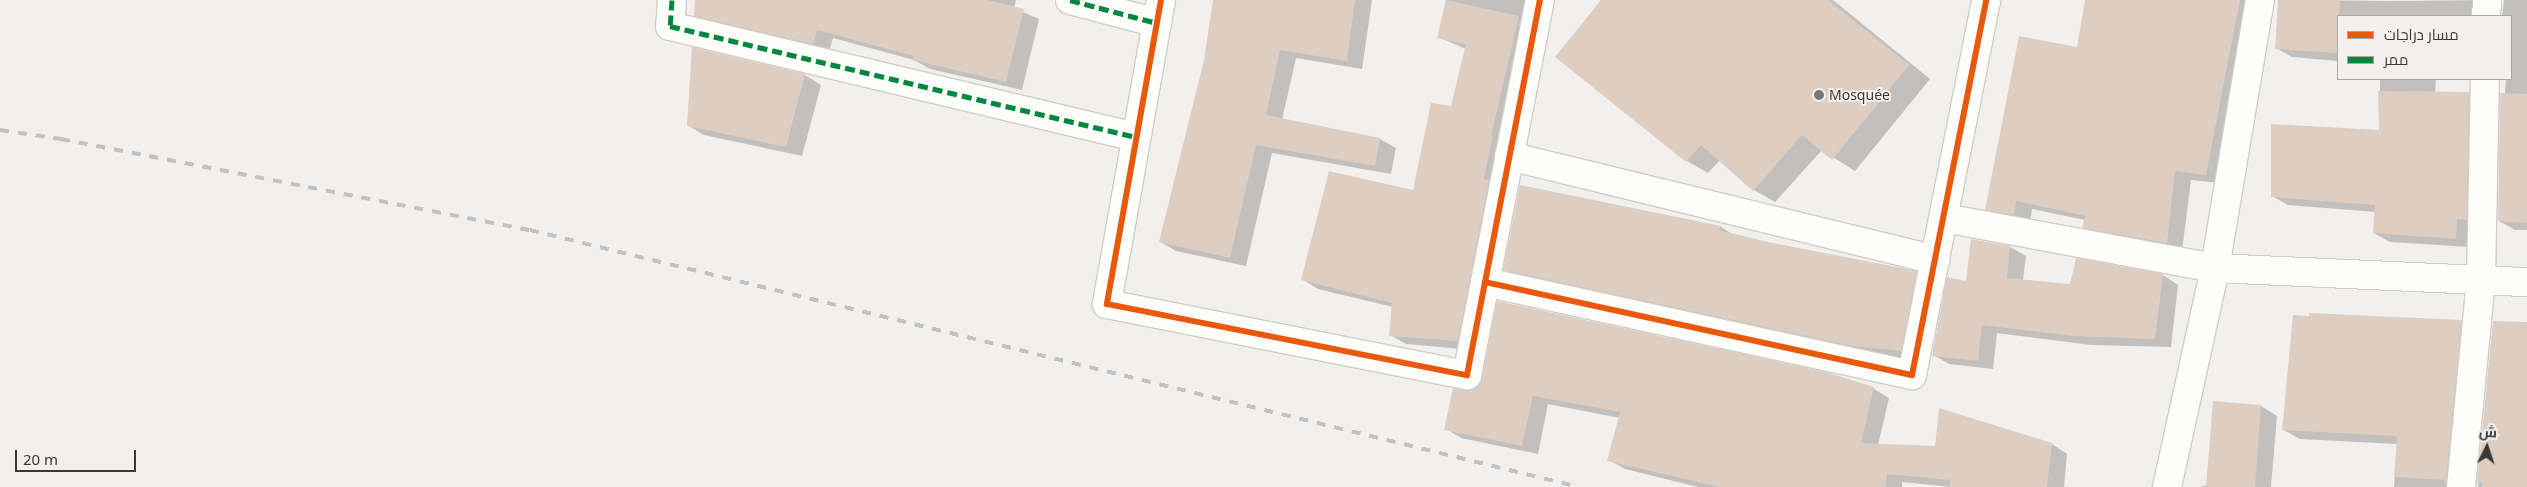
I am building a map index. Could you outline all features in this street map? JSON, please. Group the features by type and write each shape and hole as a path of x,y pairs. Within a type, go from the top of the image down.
{"street":[{"path":"672,0 670,26 1136,137"},
{"path":"1070,0 1159,11 1107,304 1467,375 1540,0"},
{"path":"1485,282 1912,375 1945,218 1986,0"},
{"path":"2167,487 2215,268 2260,0"},
{"path":"2486,15 2487,0"},
{"path":"2461,487 2481,281 2485,80"},
{"path":"1509,156 1936,260"},
{"path":"1945,218 2215,268 2527,282"}],"building":[{"path":"695,0 987,0 1024,9 1006,82 913,60 914,56 817,30 813,44 694,16"},
{"path":"1213,0 1355,0 1347,61 1280,50 1266,115 1380,138 1375,166 1256,145 1230,258 1159,242 1204,60"},
{"path":"1446,0 1519,16 1491,136 1493,134 1484,179 1489,180 1458,341 1389,336 1392,303 1301,280 1329,171 1413,190 1431,103 1451,106 1466,44 1437,38"},
{"name":"Mosquée","path":"1601,0 1828,0 1909,65 1832,160 1802,135 1753,191 1701,145 1686,162 1555,57"},
{"path":"2085,0 2240,0 2206,175 2175,171 2167,243 2082,228 2085,216 2016,201 2014,215 1985,210 2019,36 2077,47"},
{"path":"2278,0 2340,0 2339,15 2337,15 2337,53 2275,49"},
{"path":"692,47 805,74 786,147 687,126"},
{"path":"2378,91 2469,92 2467,220 2457,219 2456,239 2373,233 2375,205 2271,197 2271,124 2379,130"},
{"path":"2500,93 2527,94 2527,223 2498,221"},
{"path":"1520,185 1721,226 1718,230 1768,242 1917,271 1901,351 1852,346 1503,270"},
{"path":"1971,239 2010,246 2007,278 2070,284 2076,258 2163,274 2155,339 2074,336 1982,325 1978,361 1932,356 1947,277 1966,281"},
{"path":"1497,301 1826,372 1874,387 1861,443 1935,446 1939,408 2052,443 2047,487 1950,487 1950,480 1887,474 1886,487 1720,487 1607,461 1620,412 1533,396 1522,446 1444,430 1453,388 1472,390 1482,378"},
{"path":"2309,313 2462,320 2446,480 2394,477 2397,436 2282,430 2293,315 2309,316"},
{"path":"2493,321 2527,322 2527,487 2482,487 2482,483 2477,483"},
{"path":"2213,401 2261,405 2255,487 2206,487"}],"railway":[{"path":"0,130 61,139 530,230 1579,487"}],"marked path":[{"path":"672,0 670,26 1136,137"},
{"path":"1070,0 1157,23"}],"cycle path":[{"path":"1161,0 1107,304 1467,375 1540,0"},
{"path":"1485,282 1912,375 1986,0"}],"place":[{"name":"Mosquée","path":"1819,95"}]}
